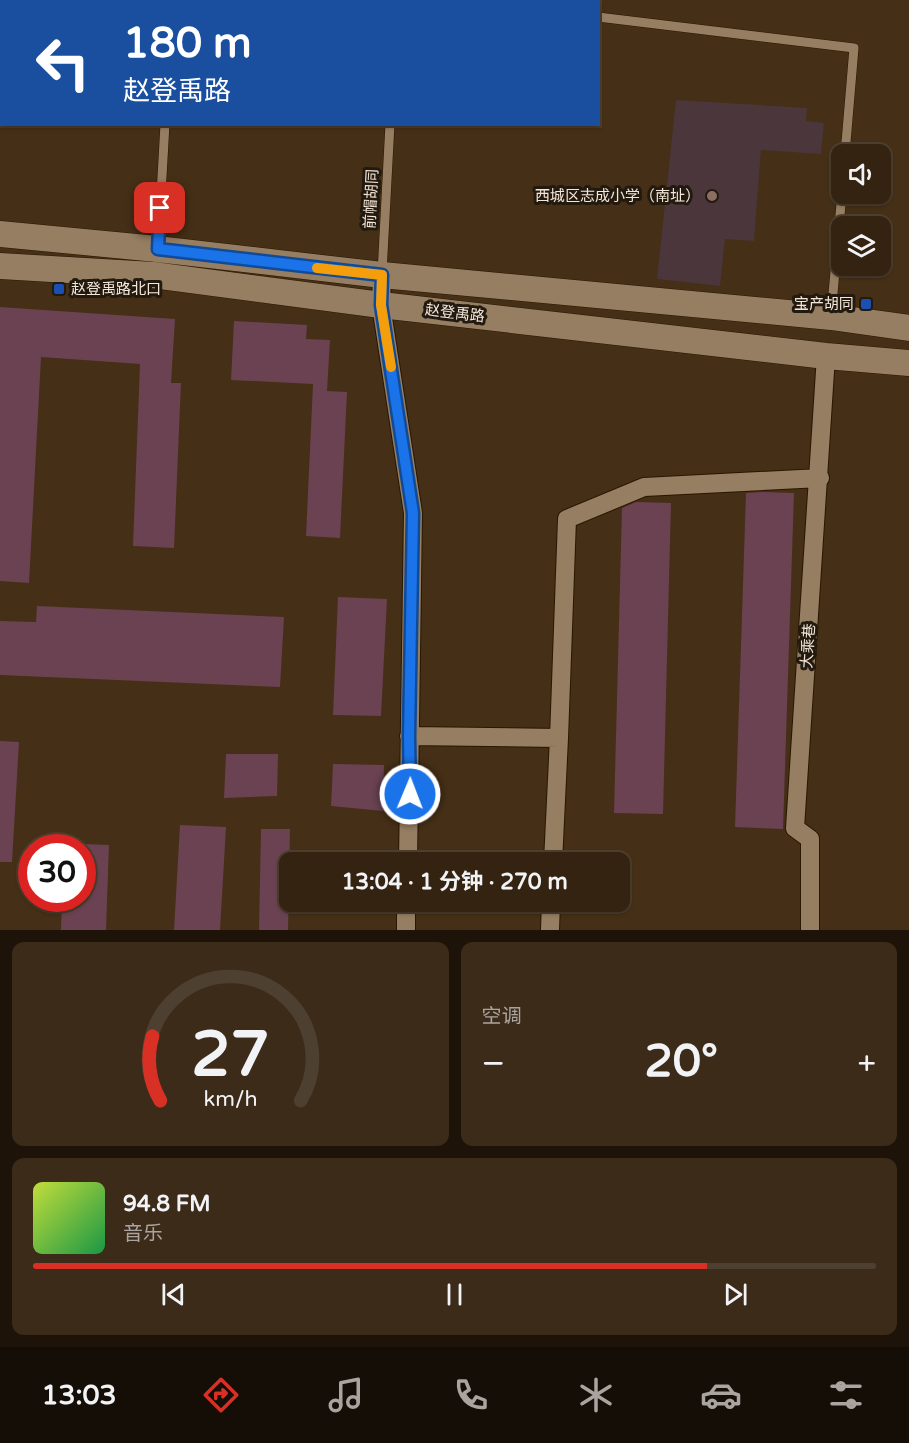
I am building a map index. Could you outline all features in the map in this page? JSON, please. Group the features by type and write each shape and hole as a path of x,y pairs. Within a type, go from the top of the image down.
{"main road":[{"name":"赵登禹路","path":"0,234 158,249 382,275 831,317 909,328"},
{"name":"赵登禹路","path":"0,266 153,275 381,305 826,356 909,363"}],"street":[{"path":"382,275 381,305 413,513 408,852"},
{"name":"大乘巷","path":"810,930 810,839 795,828 826,356"},
{"path":"553,852 567,519 644,487 819,478"},
{"path":"409,736 559,738"},
{"path":"406,912 406,930"},
{"path":"550,930 551,912"}],"lane":[{"path":"600,17 854,48 846,144"},
{"path":"158,249 165,126"},
{"name":"前帽胡同","path":"382,275 390,126"},
{"path":"831,317 841,204"}],"shaded area":[{"name":"西城区志成小学（南址）","path":"676,100 807,108 806,121 824,123 821,154 761,150 754,241 725,239 720,286 657,279"}],"building":[{"path":"0,307 175,319 171,383 181,383 174,548 133,546 140,364 41,357 29,583 0,581"},
{"path":"234,321 307,325 306,339 330,340 327,391 347,392 340,538 306,536 313,384 231,380"},
{"path":"746,493 794,493 783,829 735,827"},
{"path":"636,502 671,503 663,814 614,813 622,508"},
{"path":"338,597 387,599 381,716 333,715"},
{"path":"37,606 284,617 280,687 0,675 0,621 36,622"},
{"path":"0,741 19,742 12,862 0,862"},
{"path":"226,754 278,754 277,796 224,798"},
{"path":"333,764 384,765 383,811 331,806"},
{"path":"180,825 226,827 220,930 174,930"},
{"path":"261,829 290,829 290,852 279,852 279,912 288,912 288,930 259,930"},
{"path":"96,845 109,845 106,930 61,930 62,912 96,912"}],"slow traffic":[{"path":"317,268 382,275 381,305 391,367"}],"place":[{"name":"西城区志成小学（南址）","path":"712,196"},
{"name":"赵登禹路北口","path":"59,289"},
{"name":"宝产胡同","path":"866,304"}],"route":[{"path":"160,208 158,249 382,275 381,305 413,513 410,794"}]}
